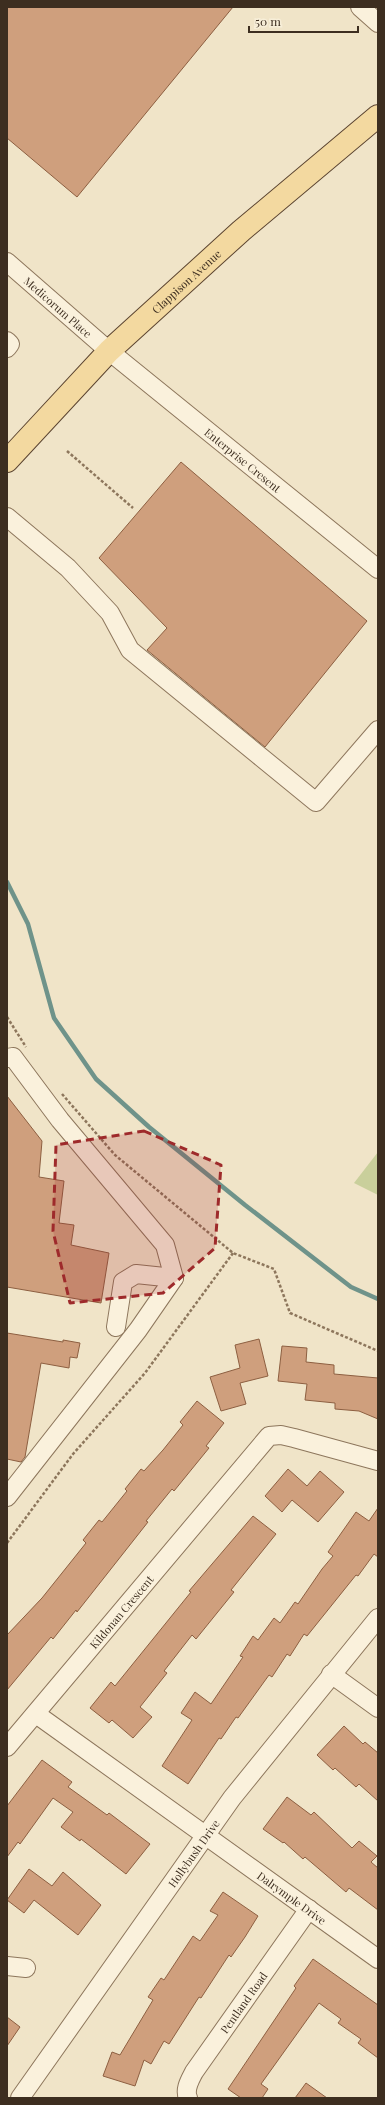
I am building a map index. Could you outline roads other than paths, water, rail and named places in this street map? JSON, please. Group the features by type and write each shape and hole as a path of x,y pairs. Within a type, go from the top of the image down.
{"main road":[{"name":"Clappison Avenue","path":"7,461 109,350 241,231 378,116"}],"street":[{"path":"360,7 378,23"},
{"name":"Medicorum Place","path":"7,262 109,350"},
{"path":"7,341 10,344 7,348"},
{"name":"Enterprise Cresent","path":"109,350 378,569"},
{"path":"7,517 68,568 110,612 130,650 316,802 378,730"},
{"path":"7,1058 13,1057 60,1120 165,1245 174,1278 138,1330 7,1497"},
{"path":"116,1327 123,1282 136,1274 174,1278"},
{"name":"Kildonan Crescent","path":"7,1747 269,1436 281,1435 378,1461"},
{"name":"Hollybush Drive","path":"20,2098 205,1836 271,1749 378,1618"},
{"path":"331,1674 378,1708"},
{"path":"36,1714 205,1836"},
{"name":"Dalrymple Drive","path":"205,1836 378,1959"},
{"name":"Pentland Road","path":"188,2098 188,2083 194,2072 308,1909"},
{"path":"7,1966 26,1968"}],"waterway":[{"path":"7,882 28,924 54,1018 96,1079 149,1127 245,1205 351,1287 378,1299"}]}
